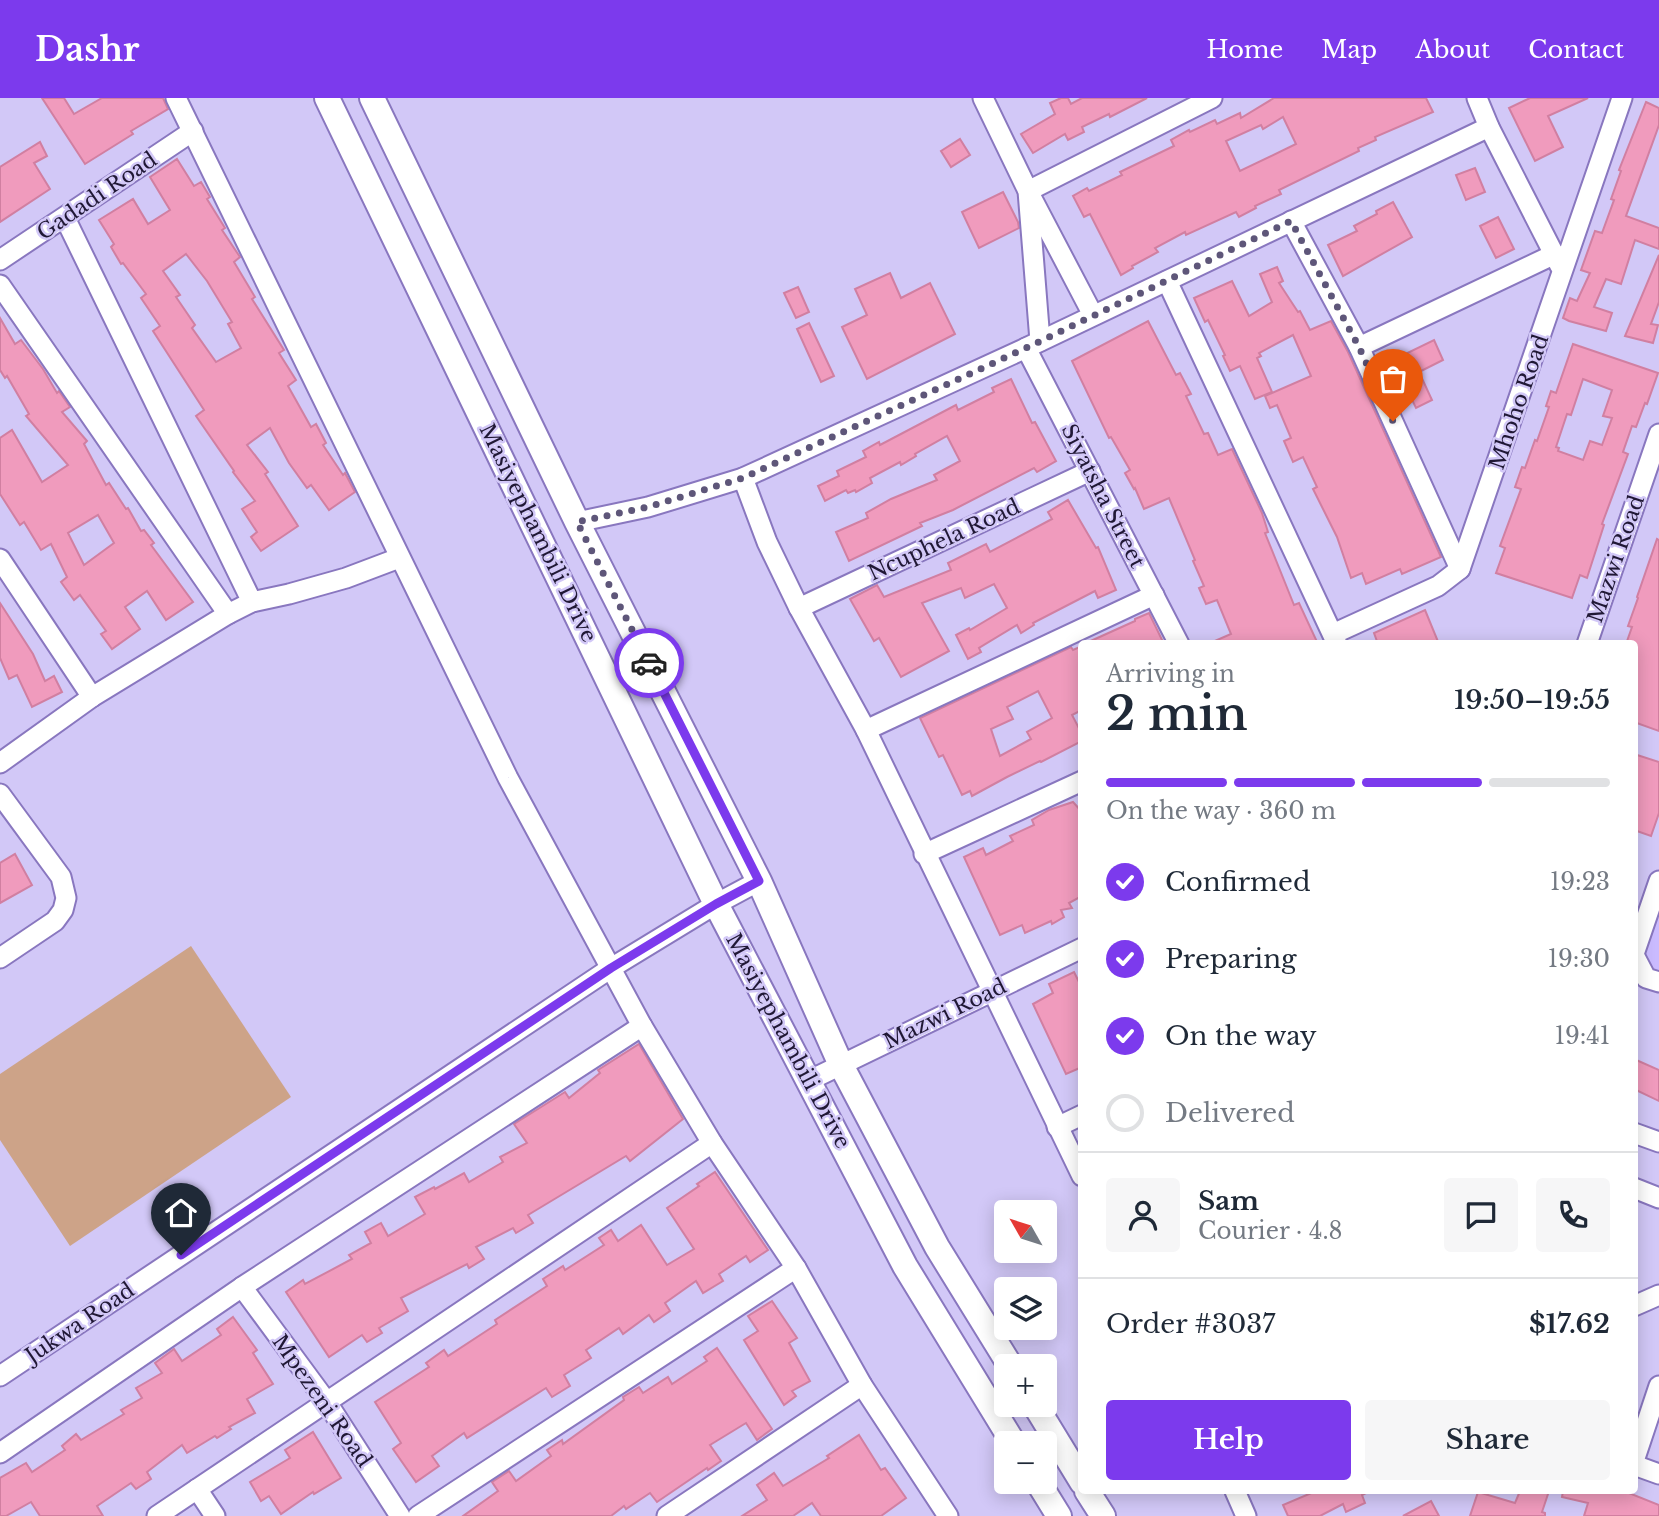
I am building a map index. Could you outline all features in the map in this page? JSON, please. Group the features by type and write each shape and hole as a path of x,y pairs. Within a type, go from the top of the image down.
{"main road":[{"name":"Masiyephambili Drive","path":"327,98 716,904 905,1266 1006,1431"},
{"name":"Masiyephambili Drive","path":"372,98 577,522 759,881 841,1065 937,1247 1003,1354"},
{"path":"1041,1417 1078,1476"},
{"path":"1045,1494 1059,1516"},
{"path":"1089,1494 1102,1516"}],"street":[{"path":"176,98 508,778 642,1026 712,1143 796,1268 862,1385 947,1516"},
{"path":"983,98 1093,315"},
{"path":"1028,191 1212,98"},
{"path":"1500,98 1479,102 1563,274"},
{"name":"Mhoho Road","path":"1460,569 1622,98"},
{"path":"577,522 648,507 743,478 1033,345 1489,127"},
{"name":"Gadadi Road","path":"0,260 193,131"},
{"path":"1028,191 1033,345"},
{"path":"65,218 252,602"},
{"path":"1167,281 1335,639 1438,586 1460,569 1359,347 1291,221"},
{"path":"1359,347 1555,254"},
{"path":"0,285 228,614"},
{"name":"Siyatsha Street","path":"1033,345 1090,471 1177,640"},
{"name":"Mazwi Road","path":"1588,640 1659,434"},
{"name":"Ncuphela Road","path":"799,608 1090,471"},
{"path":"743,478 767,542 799,608 866,730 1078,1168"},
{"path":"0,763 92,697 228,614 252,602 346,578 399,558"},
{"path":"0,559 92,697"},
{"path":"866,730 1154,595"},
{"path":"924,854 1078,782"},
{"path":"0,794 61,877 66,898 63,911 55,921 0,958"},
{"name":"Jukwa Road","path":"0,1377 611,968 759,881"},
{"path":"1638,942 1659,881"},
{"name":"Mazwi Road","path":"808,1081 1078,950"},
{"path":"1638,963 1647,984"},
{"path":"0,1453 242,1287 642,1026"},
{"path":"1057,1127 1078,1117"},
{"path":"1638,1134 1659,1142"},
{"path":"157,1516 712,1143"},
{"path":"1638,1190 1659,1198"},
{"path":"418,1516 796,1268"},
{"name":"Mpezeni Road","path":"242,1287 326,1401 400,1516"},
{"path":"1638,1304 1659,1295"},
{"path":"667,1516 862,1385"},
{"path":"1638,1451 1659,1386"},
{"path":"1638,1465 1659,1474"},
{"path":"197,1489 215,1516"},
{"path":"1241,1494 1246,1516"}],"shaded area":[{"path":"1659,904 1659,975 1652,973 1642,952"},
{"path":"191,946 291,1097 70,1246 0,1140 0,1074"}],"building":[{"path":"42,98 64,98 74,114 102,98 163,98 168,109 85,164"},
{"path":"1068,98 1071,104 1082,98 1147,98 1110,117 1109,114 1082,127 1084,132 1068,140 1065,134 1033,153 1021,134 1055,114 1050,103"},
{"path":"1274,98 1426,98 1433,112 1375,137 1376,140 1358,148 1359,151 1279,190 1281,194 1239,217 1236,212 1186,235 1185,232 1155,248 1158,252 1121,275 1090,214 1084,217 1073,196 1122,175 1120,172 1174,146 1171,140 1189,130 1190,132 1215,120 1217,124 1240,113 1241,118","holes":["1283,117 1296,144 1240,171 1226,141 1261,125 1263,129"]},
{"path":"1530,98 1588,98 1548,116 1563,147 1535,161 1509,108"},
{"path":"1646,102 1659,108 1659,125 1626,216 1659,228 1659,249 1635,240 1621,284 1606,279 1594,307 1612,313 1606,331 1563,318 1570,298 1577,301 1590,273 1581,270 1595,231 1602,233 1614,200 1611,199 1621,171 1619,170"},
{"path":"960,139 970,155 951,167 941,151"},
{"path":"40,142 47,156 34,163 50,189 0,222 0,167"},
{"path":"177,159 194,186 201,182 210,197 207,199 225,228 222,230 240,257 234,262 255,297 252,299 284,350 279,353 296,380 288,386 311,427 316,424 326,443 323,445 343,475 345,473 355,492 329,510 311,485 307,488 289,463 270,428 247,445 268,472 265,474 298,526 261,551 251,537 257,532 242,509 255,501 196,416 204,410 153,331 160,326 141,298 146,294 123,263 121,264 111,247 114,244 99,220 133,199 148,224 170,210 150,177","holes":["186,254 207,281 232,322 228,324 241,348 216,362 192,328 195,325 176,297 180,295 163,271"]},
{"path":"1475,168 1485,192 1466,200 1456,175"},
{"path":"1003,192 1019,228 979,248 962,212"},
{"path":"1393,202 1412,237 1343,276 1328,245 1357,231 1354,226"},
{"path":"1498,217 1514,249 1496,258 1480,226"},
{"path":"1659,255 1659,302 1651,324 1658,325 1653,343 1625,336"},
{"path":"1277,267 1283,281 1279,283 1298,312 1300,311 1310,330 1331,321 1348,352 1441,557 1402,574 1400,569 1366,584 1362,573 1351,578 1337,537 1313,489 1317,487 1303,457 1293,462 1284,441 1291,438 1277,405 1270,408 1265,396 1311,376 1293,335 1259,353 1261,356 1257,358 1272,392 1255,399 1240,366 1230,371 1208,320 1205,322 1194,298 1232,281 1249,316 1272,302 1260,274"},
{"path":"890,273 901,298 930,283 955,334 867,379 842,327 867,315 855,289"},
{"path":"798,287 809,312 796,318 784,293"},
{"path":"0,318 15,344 21,340 57,393 59,391 70,407 62,412 87,441 84,444 106,485 109,483 126,509 128,508 141,531 144,530 154,543 151,545 193,602 166,620 147,591 125,607 140,629 112,649 101,634 106,631 80,595 74,600 61,582 67,577 51,544 41,550 24,522 20,525 0,494 0,438 12,430 42,482 68,465 26,416 29,414 7,376 5,378 0,370","holes":["98,515 114,543 84,565 68,533"]},
{"path":"1148,321 1176,375 1180,373 1191,394 1186,396 1204,434 1208,433 1218,455 1232,449 1262,513 1268,532 1265,533 1294,605 1299,603 1316,640 1217,640 1231,634 1217,600 1206,604 1199,588 1204,586 1193,561 1195,560 1169,498 1144,509 1125,473 1130,470 1111,437 1109,438 1072,361"},
{"path":"809,323 834,376 821,382 797,329"},
{"path":"1434,340 1443,360 1419,372 1432,400 1416,408 1393,360"},
{"path":"1573,344 1658,373 1636,427 1632,426 1623,452 1628,454 1602,524 1604,525 1587,578 1580,575 1572,598 1496,573 1505,548 1500,546 1521,489 1515,487 1522,467 1525,468 1535,440 1537,441 1549,407 1546,406 1551,391 1556,393","holes":["1583,379 1612,390 1603,416 1612,418 1602,445 1590,441 1583,460 1558,451 1559,448 1556,447 1567,414 1571,415"]},
{"path":"1011,379 1032,423 1035,422 1056,461 1037,472 1034,468 953,510 920,523 922,526 849,561 836,532 868,518 866,513 891,499 937,480 934,475 960,461 947,436 901,465 900,462 870,478 872,483 856,492 855,490 848,493 846,490 825,501 818,486 839,476 837,471 866,457 863,451 879,442 880,445 956,405 958,410 994,392 992,388"},
{"path":"1068,500 1096,548 1098,547 1116,590 1098,598 1095,591 1033,623 1034,625 1021,633 1017,625 979,648 981,652 968,659 956,635 969,628 970,630 1007,608 994,584 965,598 961,588 922,603 949,651 901,677 879,638 874,641 850,599 877,585 884,597 951,570 948,563 986,544 990,552 1052,519 1048,512"},
{"path":"1657,539 1659,731 1638,723 1638,640 1627,640 1632,627 1628,626"},
{"path":"0,603 33,654 45,681 54,676 62,692 32,707 17,675 9,679 0,658"},
{"path":"1425,610 1437,640 1377,640 1374,633"},
{"path":"1149,613 1162,640 1093,640 1135,621"},
{"path":"1071,647 1073,650 1078,648 1078,712 1072,715 1078,726 1078,743 972,796 970,791 962,795 943,755 939,757 920,718","holes":["1038,691 1052,718 1027,732 1031,739 1000,756 991,729 1013,719 1007,707"]},
{"path":"1638,755 1659,762 1659,813 1651,836 1638,831"},
{"path":"1073,802 1078,808 1078,898 1069,903 1072,908 1061,910 1064,917 1052,924 1051,921 1025,933 1022,925 1000,935 964,857 983,848 986,855 1013,841 1010,836 1034,825 1032,820 1049,810"},
{"path":"15,854 32,885 0,903 0,863"},
{"path":"1074,972 1078,980 1078,1069 1066,1074 1033,1004 1053,993 1049,984"},
{"path":"639,1044 683,1119 630,1161 626,1156 528,1215 533,1223 516,1233 513,1228 476,1247 484,1259 469,1268 467,1264 401,1298 408,1311 379,1328 382,1333 367,1342 362,1335 329,1357 286,1292 303,1280 305,1284 352,1259 349,1255 371,1243 365,1232 381,1223 388,1236 425,1214 415,1197 464,1173 469,1182 503,1162 500,1157 527,1143 514,1124 565,1092 569,1098 600,1073 598,1070"},
{"path":"1638,1061 1659,1070 1659,1101 1638,1091"},
{"path":"715,1172 768,1250 750,1262 746,1256 719,1274 723,1281 703,1293 696,1281 665,1303 670,1311 654,1322 649,1315 623,1334 619,1328 586,1350 591,1358 564,1375 570,1386 552,1397 546,1388 467,1438 464,1433 432,1456 439,1466 416,1482 393,1449 401,1443 375,1402 429,1367 426,1363 444,1350 448,1356 497,1324 495,1320 547,1286 543,1279 563,1266 565,1270 604,1245 599,1238 611,1230 618,1241 641,1225 667,1265 694,1249 667,1208"},
{"path":"772,1301 797,1338 789,1343 810,1381 792,1391 796,1396 784,1405 744,1340 758,1331 748,1316"},
{"path":"233,1317 257,1350 253,1353 273,1384 247,1399 255,1413 229,1427 231,1429 217,1438 215,1436 187,1453 182,1445 147,1472 151,1479 136,1489 131,1483 97,1506 103,1516 40,1516 31,1502 6,1516 0,1516 0,1478 26,1463 32,1472 65,1450 62,1446 76,1434 81,1440 124,1414 121,1410 142,1398 136,1388 162,1373 155,1363 174,1349 182,1361 221,1335 217,1329"},
{"path":"717,1348 772,1429 757,1440 746,1423 710,1445 721,1461 708,1470 707,1468 657,1502 650,1493 611,1516 463,1516 498,1491 492,1482 509,1471 516,1481 551,1456 547,1450 562,1440 563,1444 624,1400 623,1397 639,1387 643,1393 668,1377 672,1384 707,1361 704,1357"},
{"path":"313,1432 341,1478 314,1494 313,1492 281,1514 269,1496 261,1501 250,1482 290,1458 285,1450"},
{"path":"859,1435 881,1470 885,1468 906,1498 881,1516 821,1516 812,1503 793,1516 742,1516 767,1500 757,1485 774,1473 783,1486 829,1458 827,1456"},
{"path":"1309,1494 1364,1494 1365,1503 1346,1512 1343,1504 1320,1516 1288,1516 1283,1505"},
{"path":"1477,1494 1515,1503 1519,1494 1548,1494 1542,1512 1545,1516 1470,1516"},
{"path":"1562,1494 1632,1494 1659,1505 1659,1516 1584,1516 1588,1503 1562,1497"},
{"path":"1431,1501 1439,1516 1403,1516"}],"way so far":[{"path":"649,663 577,522 648,507 743,478 1026,348 1291,221 1359,347 1393,421"}],"route":[{"path":"181,1255 611,968 759,881 649,663"}]}
